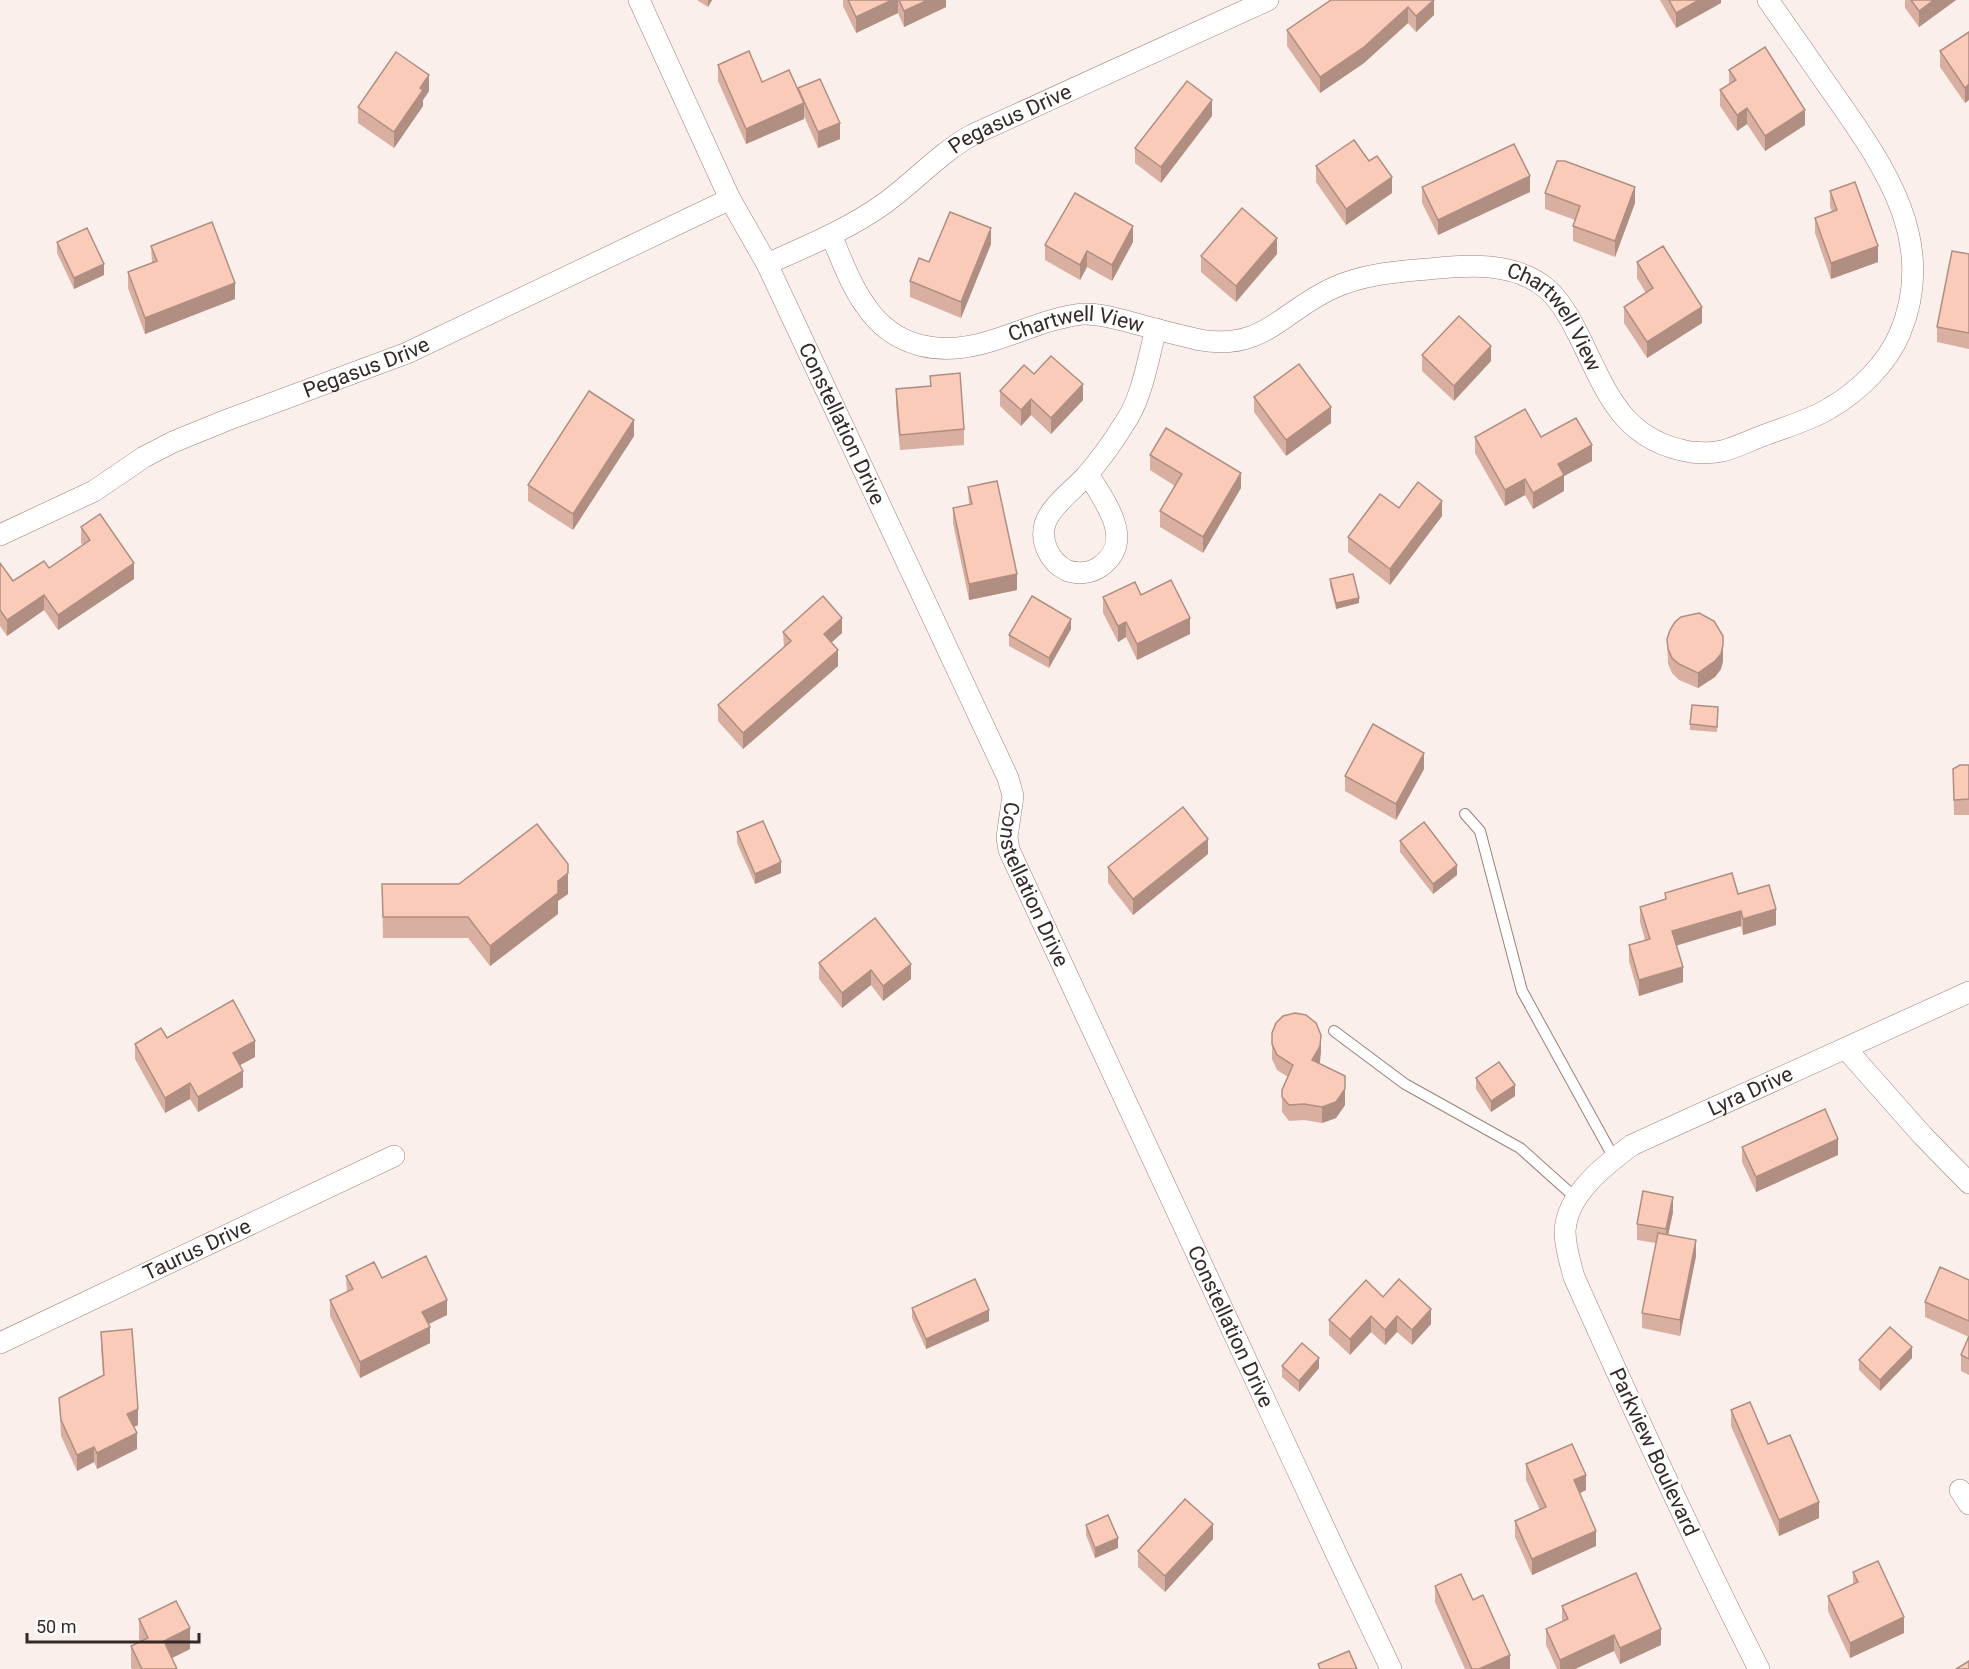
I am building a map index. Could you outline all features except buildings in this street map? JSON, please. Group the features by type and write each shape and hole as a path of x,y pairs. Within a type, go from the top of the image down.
{"street":[{"name":"Constellation Drive","path":"639,0 730,199 767,264 1008,778 1012,796 1007,837 1009,850 1391,1669"},
{"name":"Pegasus Drive","path":"767,264 831,235 887,202 951,148 972,135 1268,0"},
{"name":"Chartwell View","path":"831,235 865,306 894,334 913,344 937,350 962,349 1062,318 1086,314 1110,317 1215,343 1233,342 1270,329 1329,290 1375,273 1463,266 1511,271 1547,289 1561,305 1574,325 1616,408 1630,425 1649,438 1671,448 1695,452 1720,452 1821,414 1841,402 1860,386 1879,367 1895,344 1906,318 1913,289 1914,256 1907,224 1878,161 1768,0"},
{"name":"Pegasus Drive","path":"0,535 94,491 173,442 407,353 730,199"},
{"path":"1088,474 1126,422 1135,404 1156,329"},
{"name":"Lyra Drive","path":"1565,1230 1571,1208 1577,1199 1596,1175 1632,1145 1969,992"},
{"path":"1846,1049 1923,1136 1969,1183"},
{"name":"Taurus Drive","path":"0,1343 394,1156"},
{"name":"Parkview Boulevard","path":"1565,1230 1574,1277 1647,1439 1759,1669"}],"lane":[{"path":"1465,814 1480,831 1499,896 1522,991 1614,1158"},
{"path":"1334,1031 1405,1084 1520,1148 1577,1199"}]}
